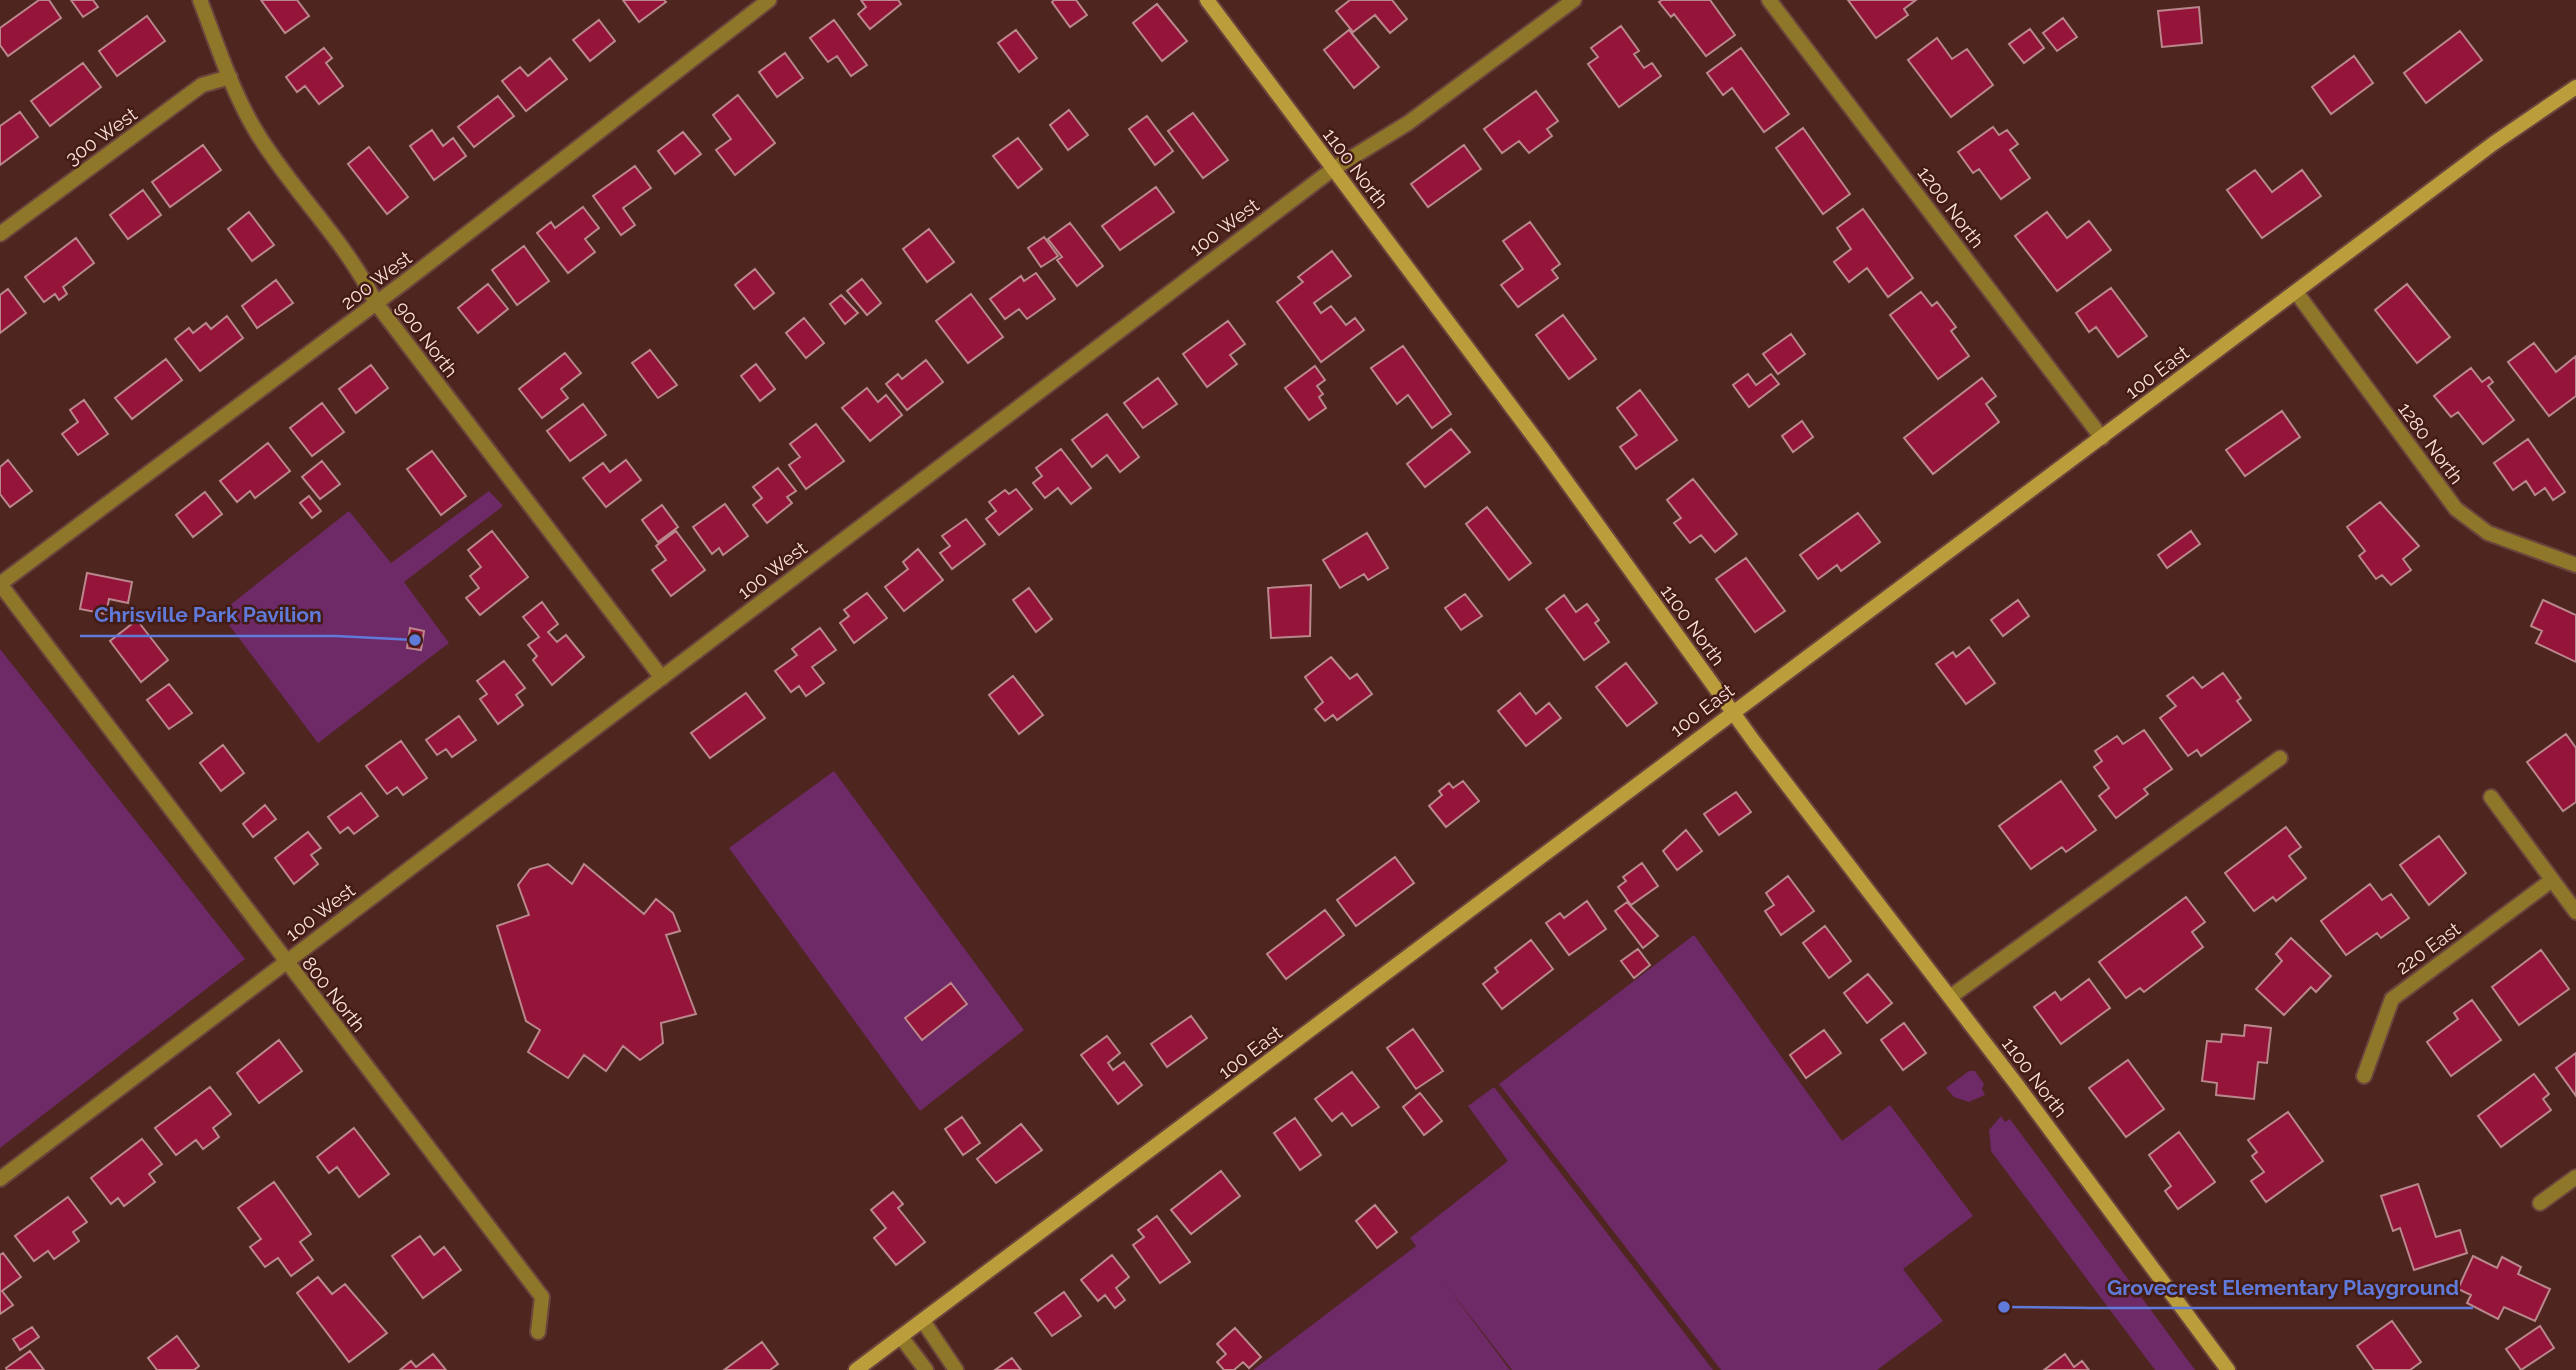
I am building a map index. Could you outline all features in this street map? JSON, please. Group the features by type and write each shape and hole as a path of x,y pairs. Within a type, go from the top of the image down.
{"main road":[{"name":"1100 North","path":"1207,0 1543,449 1732,711 1950,997 2228,1370"},
{"name":"100 East","path":"856,1370 1402,963 1732,711 2102,438 2494,143 2576,87"}],"street":[{"name":"900 North","path":"200,0 230,77 257,133 359,268 376,303 662,678"},
{"name":"200 West","path":"0,584 376,303 769,0"},
{"name":"100 West","path":"0,1179 1333,169 1408,123 1574,0"},
{"name":"1200 North","path":"1769,0 2102,438"},
{"name":"300 West","path":"0,234 202,85 230,77"},
{"name":"1280 North","path":"2296,292 2456,509 2488,533 2576,565"},
{"name":"800 North","path":"0,584 542,1297 538,1332"},
{"path":"1950,997 2280,758"},
{"path":"2491,797 2576,912"},
{"name":"220 East","path":"2364,1076 2392,999 2552,880"},
{"path":"2540,1203 2576,1177"},
{"path":"923,1321 956,1370"},
{"path":"901,1337 926,1370"}],"shaded area":[{"path":"489,491 503,506 404,582 449,643 318,743 220,613 349,511 391,563"},
{"path":"0,649 245,959 0,1148"},
{"path":"834,771 1024,1030 920,1111 729,848"},
{"path":"1694,935 1842,1141 1890,1105 1973,1216 1903,1269 1943,1321 1877,1370 1721,1370 1499,1084"},
{"path":"1969,1071 1975,1071 1984,1084 1982,1089 1985,1095 1969,1102 1954,1097 1946,1088"},
{"path":"1494,1087 1713,1370 1512,1370 1443,1281 1510,1370 1253,1370 1416,1246 1410,1238 1508,1161 1468,1106"},
{"path":"2001,1116 2005,1122 2010,1119 2195,1370 2155,1370 1991,1151 1989,1130"}],"building":[{"path":"39,0 49,0 61,18 8,56 0,45 0,28"},
{"path":"71,0 93,0 98,7 83,17"},
{"path":"261,0 297,0 309,16 285,33"},
{"path":"623,0 664,0 666,2 639,22"},
{"path":"861,0 898,0 901,4 870,29 858,14 866,7"},
{"path":"1076,0 1087,15 1070,27 1052,2"},
{"path":"1350,0 1392,0 1407,19 1390,33 1375,15 1353,32 1336,11"},
{"path":"1710,0 1735,35 1706,56 1674,14 1671,17 1659,2"},
{"path":"1848,0 1916,0 1904,9 1908,15 1876,38"},
{"path":"1157,4 1187,41 1162,61 1133,23"},
{"path":"2199,7 2202,43 2162,47 2158,11"},
{"path":"147,16 165,41 117,76 99,51"},
{"path":"2063,18 2077,37 2057,51 2043,33"},
{"path":"599,20 615,41 590,61 573,40"},
{"path":"834,20 867,65 851,76 837,56 828,62 810,38"},
{"path":"1621,26 1639,51 1634,54 1644,68 1652,63 1661,76 1619,107 1588,64 1598,57 1591,48"},
{"path":"2030,29 2044,48 2024,63 2009,44"},
{"path":"1016,30 1037,58 1019,72 998,43"},
{"path":"1349,30 1379,67 1354,88 1324,50"},
{"path":"2460,31 2482,60 2426,103 2404,73"},
{"path":"1937,38 1952,59 1967,49 1993,85 1951,117 1908,60"},
{"path":"324,48 332,58 326,63 343,86 319,104 305,86 297,92 286,77"},
{"path":"1741,48 1789,114 1764,132 1732,88 1723,95 1707,73"},
{"path":"785,53 803,78 777,97 759,72"},
{"path":"2354,56 2373,83 2331,114 2312,87"},
{"path":"550,58 567,79 526,111 502,81 520,67 528,76"},
{"path":"83,63 101,87 50,126 31,101"},
{"path":"1536,91 1558,121 1547,129 1552,136 1529,153 1519,141 1502,153 1484,129"},
{"path":"738,95 775,143 735,175 716,150 731,139 713,115"},
{"path":"498,96 514,116 474,147 458,127"},
{"path":"1069,110 1088,135 1068,150 1050,125"},
{"path":"20,112 38,137 0,165 0,126"},
{"path":"1193,113 1228,160 1203,178 1168,131"},
{"path":"1147,116 1173,151 1155,165 1129,129"},
{"path":"1993,127 1999,135 2007,130 2018,144 2010,150 2030,178 2001,199 1979,169 1973,173 1958,152"},
{"path":"1803,128 1850,194 1823,214 1776,148"},
{"path":"432,130 443,146 453,138 466,156 434,180 410,146"},
{"path":"683,132 701,154 675,174 658,151"},
{"path":"1018,138 1042,169 1018,188 993,156"},
{"path":"203,145 221,170 170,207 152,182"},
{"path":"1464,145 1481,169 1428,207 1411,184"},
{"path":"369,147 408,197 387,214 348,164"},
{"path":"635,166 651,188 623,208 635,225 621,235 593,196"},
{"path":"2255,170 2272,192 2302,170 2321,196 2262,238 2227,190"},
{"path":"1156,187 1174,212 1120,250 1102,226"},
{"path":"143,190 161,215 128,239 110,215"},
{"path":"583,207 599,228 585,239 595,252 568,273 537,233 551,222 555,228"},
{"path":"1863,209 1913,278 1888,297 1867,268 1849,282 1834,262 1851,249 1837,228"},
{"path":"249,212 274,245 252,261 228,229"},
{"path":"2047,212 2067,238 2089,221 2111,250 2057,291 2015,236"},
{"path":"1530,222 1560,264 1552,270 1558,278 1518,307 1501,285 1523,269 1503,241"},
{"path":"1070,223 1103,266 1077,286 1057,260 1062,257 1048,239"},
{"path":"929,229 954,262 927,282 903,249"},
{"path":"1044,237 1058,256 1041,267 1028,248"},
{"path":"76,238 94,263 63,287 67,294 59,300 55,294 44,302 25,277"},
{"path":"524,246 549,281 517,305 492,270"},
{"path":"1332,251 1351,276 1314,303 1321,313 1331,306 1346,325 1355,318 1364,330 1321,362 1277,302 1303,282 1298,277"},
{"path":"755,269 774,293 754,309 735,285"},
{"path":"1036,273 1055,299 1027,319 1019,309 1005,319 990,299 1021,276 1024,281"},
{"path":"862,279 881,303 867,315 847,291"},
{"path":"276,280 293,303 257,328 242,306"},
{"path":"488,284 508,309 478,333 458,308"},
{"path":"2407,284 2450,337 2417,363 2375,310"},
{"path":"2111,288 2147,336 2118,357 2096,327 2089,332 2076,313"},
{"path":"8,289 26,313 0,333 0,295"},
{"path":"1921,292 1932,306 1937,302 1956,327 1951,331 1969,356 1938,379 1890,315"},
{"path":"971,294 1003,337 968,363 936,321"},
{"path":"841,295 858,313 845,324 830,304"},
{"path":"1563,315 1596,359 1569,379 1536,335"},
{"path":"227,316 243,338 200,371 175,339 189,328 193,333 206,323 211,329"},
{"path":"804,318 824,343 806,358 786,333"},
{"path":"1228,321 1245,344 1230,355 1237,364 1207,387 1183,354"},
{"path":"1791,334 1805,354 1778,374 1763,354"},
{"path":"2534,343 2556,372 2576,356 2576,396 2549,416 2508,362"},
{"path":"1403,346 1451,414 1432,428 1408,395 1397,404 1371,368"},
{"path":"650,350 677,385 658,398 632,363"},
{"path":"565,353 581,373 561,389 568,398 542,418 519,389"},
{"path":"166,359 182,380 132,419 115,398"},
{"path":"926,360 943,382 907,410 886,384 898,374 902,379"},
{"path":"756,364 775,389 760,401 741,376"},
{"path":"371,365 388,388 356,413 339,389"},
{"path":"1315,366 1325,380 1317,386 1323,394 1319,397 1326,408 1309,420 1285,388"},
{"path":"2471,368 2482,382 2489,377 2493,382 2488,386 2514,420 2483,444 2458,412 2451,417 2434,396"},
{"path":"1748,374 1756,385 1771,374 1779,384 1749,407 1733,385"},
{"path":"1158,378 1177,404 1143,428 1124,403"},
{"path":"1982,378 1996,396 1986,404 1999,422 1933,474 1904,438"},
{"path":"867,388 878,402 886,395 902,415 870,441 842,408"},
{"path":"1640,390 1677,440 1636,469 1620,447 1637,435 1617,408"},
{"path":"84,400 108,434 78,455 62,434 78,422 70,410"},
{"path":"322,403 344,432 312,456 290,428"},
{"path":"583,404 606,435 570,461 547,431"},
{"path":"2282,411 2300,437 2245,476 2226,450"},
{"path":"1107,414 1139,457 1120,472 1107,455 1092,467 1072,440"},
{"path":"1802,421 1813,437 1793,452 1782,436"},
{"path":"816,424 844,461 806,489 789,465 800,457 790,444"},
{"path":"1451,429 1470,452 1425,487 1407,464"},
{"path":"2528,439 2565,492 2553,500 2545,488 2535,495 2526,481 2513,490 2494,463"},
{"path":"268,443 290,471 255,498 250,491 237,502 220,481"},
{"path":"1061,449 1091,488 1071,504 1058,488 1045,498 1033,483 1042,476 1036,468"},
{"path":"432,451 466,496 441,515 407,469"},
{"path":"8,460 32,491 10,507 0,494 0,467"},
{"path":"626,460 641,480 606,507 583,478 603,463 610,472"},
{"path":"322,461 340,484 320,499 302,477"},
{"path":"778,468 796,491 787,497 792,503 767,523 753,505 762,498 753,487"},
{"path":"1693,479 1737,534 1715,552 1701,535 1690,543 1674,523 1681,518 1667,500"},
{"path":"1016,489 1032,509 999,535 986,519 996,511 989,502 1005,490 1009,494"},
{"path":"205,492 222,514 193,537 176,515"},
{"path":"309,496 321,511 312,518 300,503"},
{"path":"2380,502 2419,546 2403,559 2411,570 2391,585 2382,575 2376,579 2359,556 2365,551 2347,527"},
{"path":"725,504 748,536 723,555 719,548 712,554 693,527"},
{"path":"662,505 678,527 658,542 642,520"},
{"path":"1487,507 1531,563 1509,580 1466,524"},
{"path":"1858,513 1880,542 1841,571 1837,565 1818,579 1800,555"},
{"path":"966,519 985,544 952,569 940,553 950,546 942,536"},
{"path":"492,531 528,577 480,615 466,598 479,588 470,576 481,567 468,550"},
{"path":"676,531 705,570 671,596 652,570 666,560 656,546"},
{"path":"2191,531 2200,544 2167,568 2158,555"},
{"path":"1367,533 1388,568 1368,580 1364,574 1340,588 1323,560"},
{"path":"918,549 943,580 904,611 885,587 908,569 903,562"},
{"path":"1746,558 1785,611 1755,632 1716,579"},
{"path":"87,573 132,582 128,603 109,599 106,614 80,609"},
{"path":"1311,585 1310,636 1271,638 1268,588"},
{"path":"1029,588 1052,619 1036,632 1013,600"},
{"path":"867,593 887,618 854,643 840,623 849,616 844,610"},
{"path":"1465,594 1482,616 1461,630 1445,608"},
{"path":"1564,595 1576,612 1587,604 1599,620 1595,623 1609,642 1584,660 1546,609"},
{"path":"2018,600 2029,616 2003,636 1991,620"},
{"path":"2543,600 2576,615 2576,662 2536,643 2542,631 2531,626"},
{"path":"542,602 558,624 548,632 557,642 566,635 584,657 552,685 533,660 537,656 528,645 539,637 523,617"},
{"path":"137,620 168,660 141,682 110,641"},
{"path":"410,628 424,631 421,650 407,648"},
{"path":"820,628 836,650 812,667 824,683 806,696 799,686 791,692 775,671 797,655 792,649"},
{"path":"1969,647 1995,683 1966,704 1936,664 1953,652 1956,657"},
{"path":"1331,657 1350,679 1357,674 1372,694 1337,720 1333,715 1325,721 1315,709 1323,702 1305,677"},
{"path":"504,661 525,688 516,695 523,705 498,724 480,699 487,694 477,681"},
{"path":"1626,663 1657,703 1627,726 1596,687"},
{"path":"2223,673 2241,698 2237,701 2251,720 2201,756 2197,750 2188,756 2160,718 2176,706 2167,696 2193,677 2202,688"},
{"path":"1013,676 1043,715 1019,734 989,695"},
{"path":"169,684 192,713 169,729 147,700"},
{"path":"746,693 765,718 710,758 691,733"},
{"path":"1520,693 1536,714 1549,703 1561,718 1526,746 1498,711"},
{"path":"459,716 476,740 452,757 446,749 437,755 426,740"},
{"path":"2144,730 2172,769 2144,789 2148,794 2116,818 2099,796 2109,788 2094,767 2102,761 2095,751 2117,736 2123,744"},
{"path":"2566,734 2576,748 2576,802 2563,811 2527,762"},
{"path":"401,741 427,778 403,795 397,787 387,794 366,766"},
{"path":"223,745 244,773 221,791 200,763"},
{"path":"1463,781 1479,801 1446,827 1429,806 1442,795 1439,791 1449,783 1453,788"},
{"path":"2061,781 2096,830 2066,852 2062,847 2031,869 1999,826"},
{"path":"1736,792 1751,812 1719,835 1704,814"},
{"path":"361,793 378,816 354,834 348,827 340,833 328,817"},
{"path":"265,805 276,819 253,837 243,824"},
{"path":"2286,827 2301,847 2289,856 2306,878 2276,901 2273,897 2254,911 2225,873"},
{"path":"1686,830 1702,851 1677,870 1663,851"},
{"path":"308,832 321,848 311,855 318,864 294,884 275,858"},
{"path":"2439,836 2466,873 2429,905 2400,865"},
{"path":"1395,857 1414,883 1356,926 1337,900"},
{"path":"1642,863 1658,886 1631,905 1618,887 1626,881 1623,877"},
{"path":"548,864 572,884 584,864 644,914 656,899 673,913 680,931 666,935 696,1014 661,1023 663,1043 640,1060 623,1046 606,1071 584,1055 568,1078 528,1052 540,1030 526,1021 497,926 529,915 518,885 530,869"},
{"path":"1788,876 1814,911 1781,935 1765,911 1774,905 1766,893"},
{"path":"2370,884 2382,900 2391,894 2409,918 2381,938 2377,933 2346,955 2321,921"},
{"path":"2186,897 2205,922 2192,932 2203,947 2144,992 2140,988 2126,998 2099,962"},
{"path":"1587,901 1606,929 1569,955 1546,923 1560,913 1564,918"},
{"path":"1627,902 1658,936 1643,948 1615,911"},
{"path":"1325,910 1344,935 1286,979 1267,954"},
{"path":"1825,926 1851,961 1829,978 1803,943"},
{"path":"2291,938 2331,976 2316,992 2311,987 2284,1015 2256,989 2282,961 2276,954"},
{"path":"1531,940 1553,969 1502,1009 1483,984 1498,972 1495,968"},
{"path":"1638,949 1650,965 1634,978 1621,961"},
{"path":"2541,950 2569,989 2519,1025 2492,987"},
{"path":"1868,974 1892,1003 1867,1023 1844,993"},
{"path":"2089,979 2110,1008 2061,1044 2034,1007 2055,992 2061,1000"},
{"path":"951,983 967,1004 922,1040 905,1018"},
{"path":"2472,1000 2501,1040 2451,1076 2427,1042 2458,1019 2454,1013"},
{"path":"1191,1016 1207,1038 1167,1067 1151,1044"},
{"path":"1904,1023 1926,1053 1903,1070 1881,1040"},
{"path":"2245,1025 2271,1028 2267,1063 2258,1062 2254,1099 2216,1095 2217,1083 2202,1081 2207,1041 2221,1042 2222,1034 2244,1036"},
{"path":"1413,1029 1443,1071 1416,1089 1387,1048"},
{"path":"1824,1030 1841,1053 1806,1078 1790,1055"},
{"path":"1107,1036 1120,1053 1108,1063 1113,1070 1124,1062 1142,1085 1118,1104 1081,1055"},
{"path":"279,1040 302,1071 259,1103 237,1073"},
{"path":"2576,1053 2576,1096 2556,1068"},
{"path":"2128,1060 2164,1109 2126,1137 2089,1088"},
{"path":"1352,1072 1379,1107 1352,1126 1342,1113 1332,1121 1315,1099"},
{"path":"2534,1074 2549,1094 2543,1099 2551,1110 2501,1147 2478,1116"},
{"path":"210,1087 231,1114 213,1128 219,1137 203,1149 196,1140 176,1155 155,1128"},
{"path":"1420,1093 1442,1121 1424,1135 1403,1107"},
{"path":"2288,1112 2323,1161 2266,1202 2251,1181 2264,1172 2252,1156 2257,1152 2248,1140"},
{"path":"962,1117 980,1143 963,1155 945,1129"},
{"path":"1295,1118 1321,1155 1300,1170 1274,1133"},
{"path":"1021,1124 1042,1150 996,1183 977,1159"},
{"path":"354,1128 389,1174 359,1197 337,1167 329,1173 317,1157"},
{"path":"2179,1132 2215,1182 2178,1209 2165,1191 2171,1186 2149,1155"},
{"path":"142,1139 162,1164 149,1174 155,1182 124,1206 118,1198 111,1204 91,1178"},
{"path":"1221,1171 1240,1196 1191,1234 1171,1210"},
{"path":"274,1182 311,1234 300,1242 313,1260 291,1276 278,1258 265,1267 250,1247 261,1239 238,1208"},
{"path":"2418,1184 2436,1237 2460,1230 2467,1253 2414,1270 2400,1228 2393,1231 2381,1196"},
{"path":"893,1192 903,1204 898,1208 925,1242 896,1265 874,1238 886,1228 871,1210"},
{"path":"68,1197 87,1222 73,1232 79,1241 54,1259 48,1251 34,1261 15,1236"},
{"path":"1375,1205 1397,1232 1377,1248 1356,1221"},
{"path":"1157,1216 1190,1262 1160,1283 1133,1245 1144,1237 1138,1230"},
{"path":"420,1236 434,1255 444,1247 461,1270 423,1298 392,1256"},
{"path":"3,1253 21,1277 2,1291 13,1305 0,1314 0,1255"},
{"path":"1112,1255 1129,1277 1116,1288 1125,1300 1115,1308 1105,1295 1098,1301 1081,1280"},
{"path":"2473,1256 2497,1268 2502,1257 2521,1267 2518,1274 2550,1289 2535,1321 2504,1307 2498,1319 2467,1303 2471,1295 2458,1289"},
{"path":"318,1277 332,1294 345,1284 387,1333 349,1362 297,1293"},
{"path":"1064,1292 1081,1316 1052,1336 1035,1313"},
{"path":"2392,1321 2421,1362 2410,1370 2374,1370 2357,1346"},
{"path":"2540,1326 2554,1348 2521,1370 2506,1349"},
{"path":"32,1327 39,1337 20,1350 13,1339"},
{"path":"1235,1328 1261,1357 1249,1368 1243,1362 1234,1370 1224,1370 1217,1362 1226,1354 1217,1344"},
{"path":"177,1336 199,1366 194,1370 157,1370 148,1358"},
{"path":"762,1342 778,1364 770,1370 724,1370"},
{"path":"30,1351 44,1370 7,1370 6,1368"},
{"path":"433,1354 446,1370 400,1370 411,1361 416,1367"},
{"path":"2065,1354 2074,1367 2082,1361 2089,1370 2044,1370"},
{"path":"1012,1358 1021,1370 995,1370"}],"place":[{"name":"Chrisville Park Pavilion","path":"415,640"},
{"name":"Grovecrest Elementary Playground","path":"2004,1307"}]}
